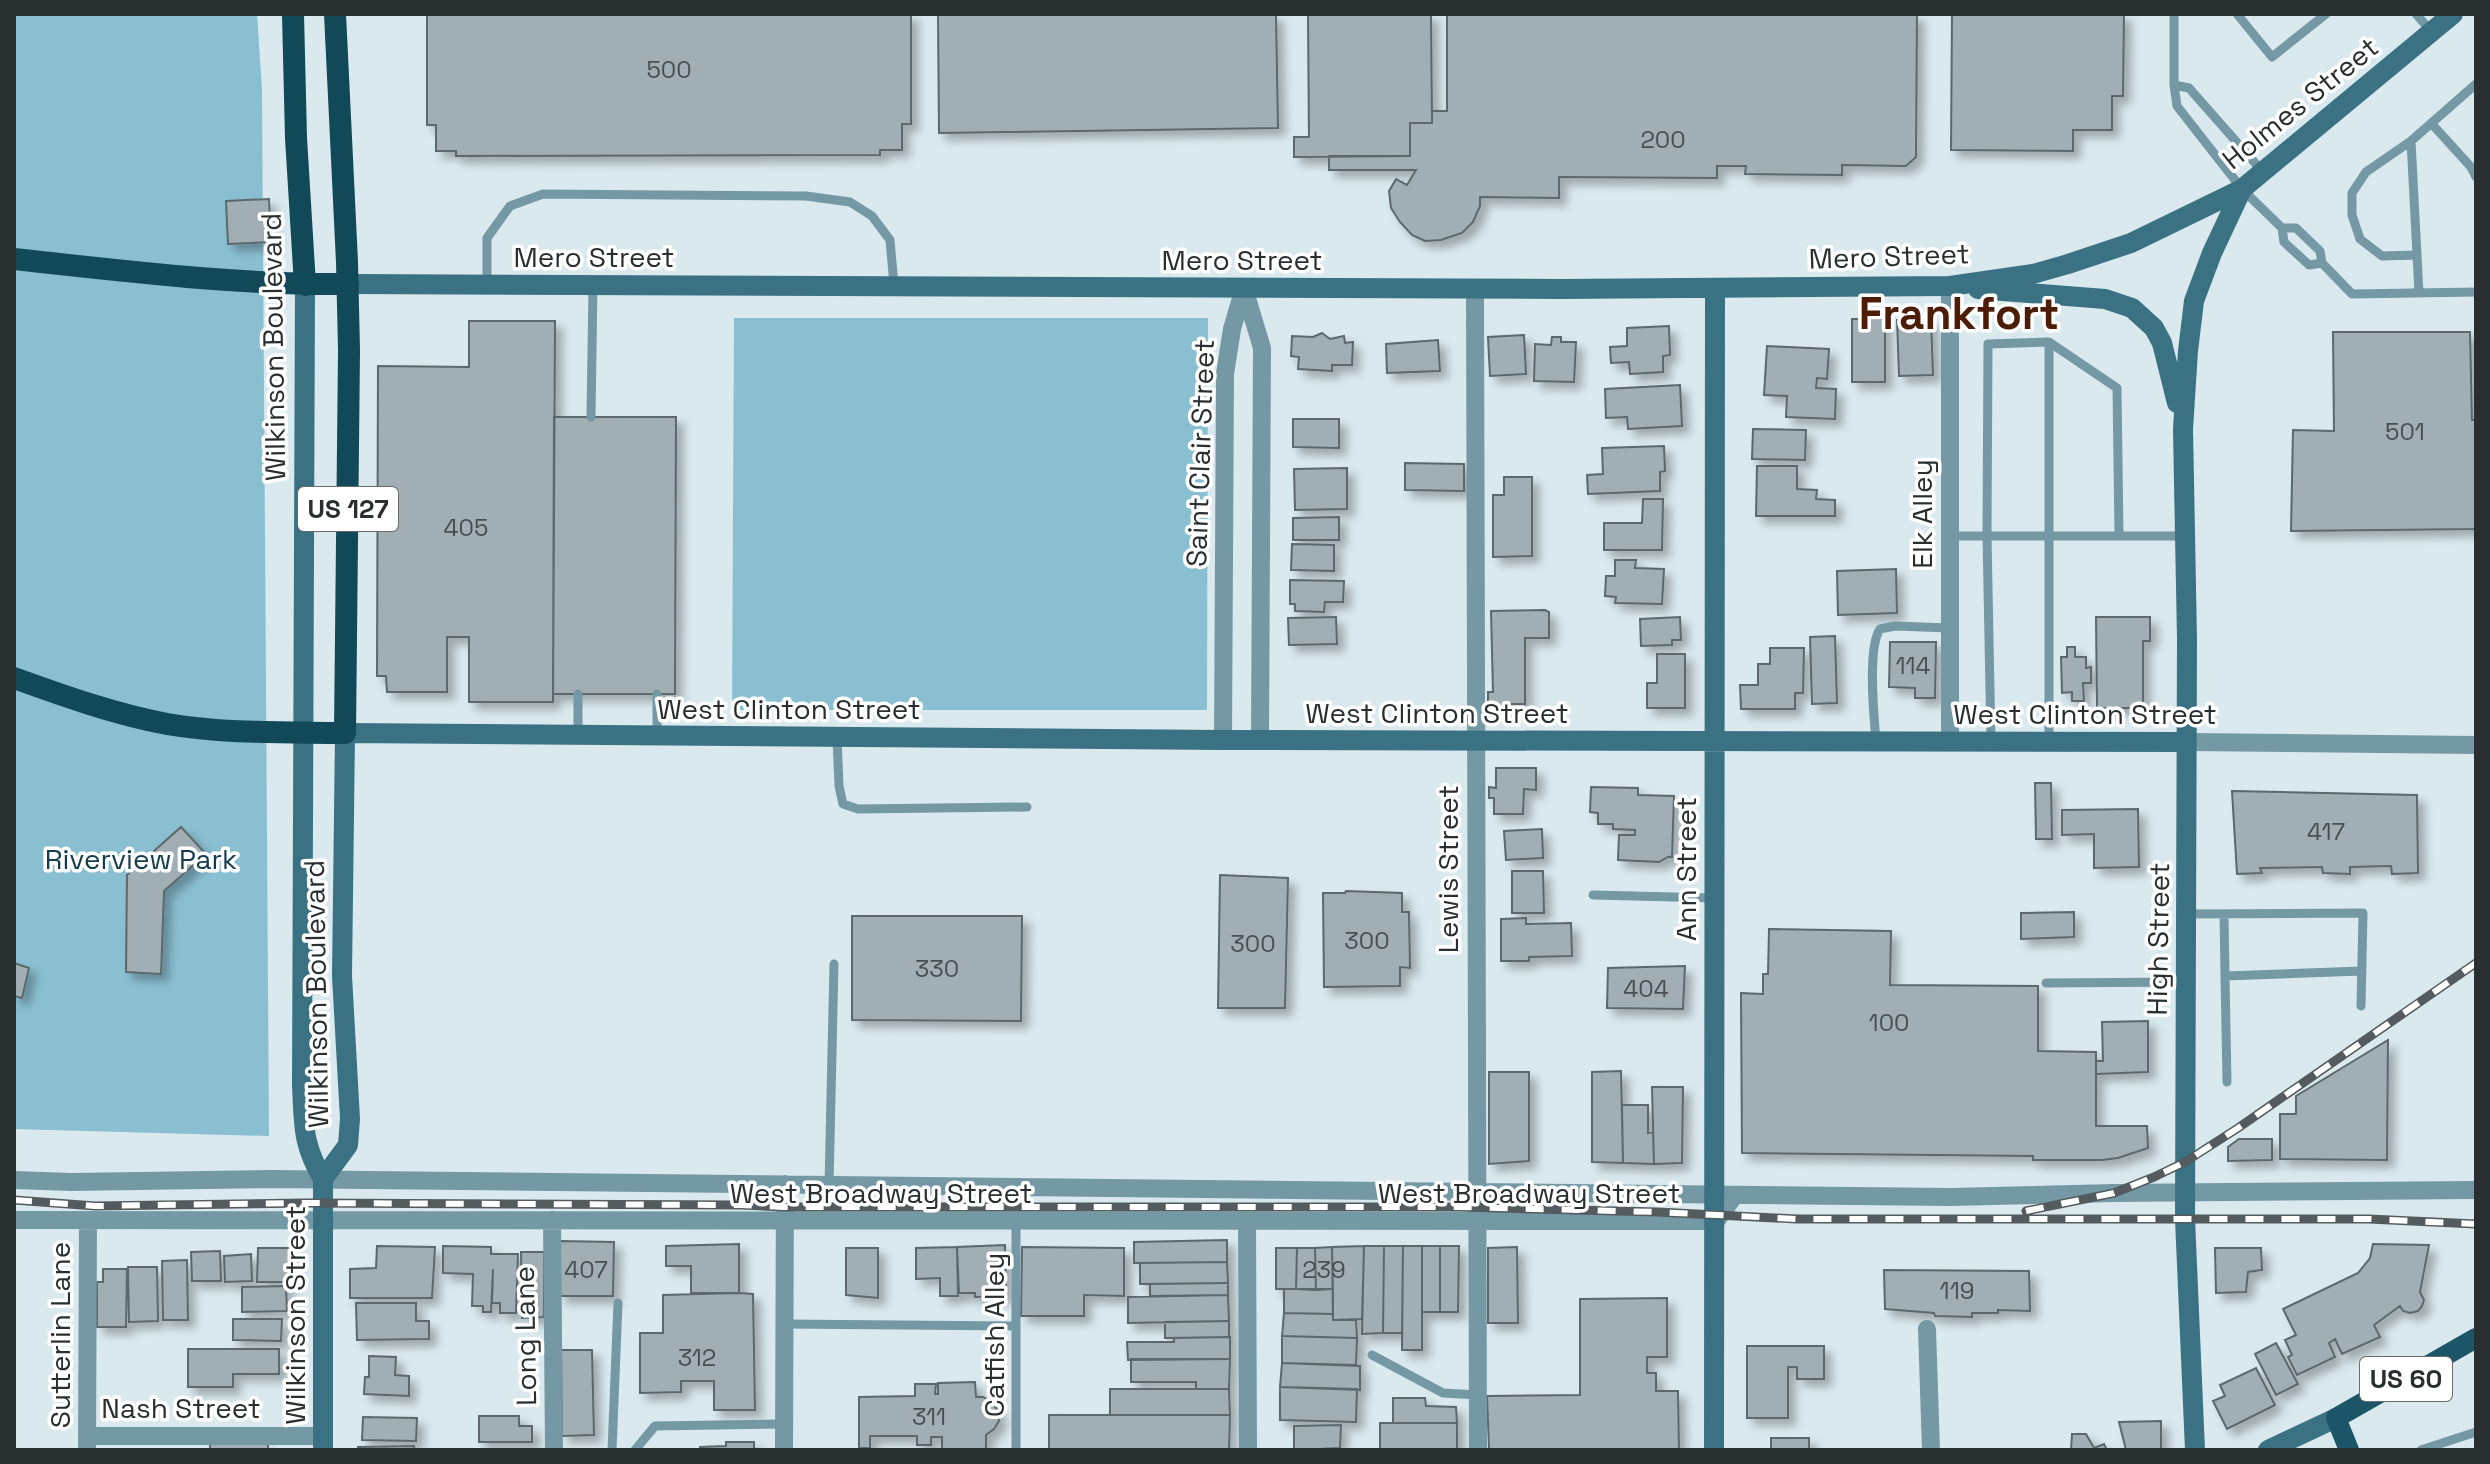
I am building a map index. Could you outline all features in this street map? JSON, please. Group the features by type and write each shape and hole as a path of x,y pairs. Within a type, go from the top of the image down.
{"highway":[{"name":"Wilkinson Boulevard","path":"293,14 296,138 305,285"},
{"name":"Wilkinson Boulevard","path":"335,14 348,284 345,733"},
{"path":"14,259 182,277 305,285 348,284"},
{"path":"14,678 128,715 169,724 208,729 345,733"}],"main road":[{"name":"Holmes Street","path":"2131,243 2242,189 2453,14"},
{"name":"High Street","path":"2195,1450 2189,1345 2184,1079 2187,742 2183,429 2194,301 2242,189"},
{"name":"Mero Street","path":"348,284 1475,289 1950,286 2033,274 2131,243"},
{"name":"Wilkinson Boulevard","path":"305,285 302,1097 308,1151 323,1179 348,1145 350,1119 342,976 345,733"},
{"name":"High Street","path":"1950,286 2105,299 2132,308 2154,328 2162,343 2183,429"},
{"name":"Ann Street","path":"1714,1450 1716,1221 1726,1195 1714,898 1715,288"},
{"name":"West Clinton Street","path":"345,733 1223,740 2187,742"},
{"name":"Wilkinson Street","path":"323,1179 323,1443"},
{"name":"US 60","path":"2349,1450 2336,1418 2476,1338"},
{"path":"2268,1450 2336,1418"}],"street":[{"name":"Elk Alley","path":"1950,286 1950,742"},
{"name":"Saint Clair Street","path":"1223,740 1225,374 1232,329 1244,288"},
{"name":"Saint Clair Street","path":"1244,288 1262,348 1260,740"},
{"name":"Lewis Street","path":"1475,289 1478,1450"},
{"name":"West Clinton Street","path":"2187,742 2476,745"},
{"name":"West Broadway Street","path":"14,1180 323,1179 1951,1197 2476,1190"},
{"path":"784,1450 785,1184"},
{"path":"1015,1187 1016,1221"},
{"name":"West Broadway Street","path":"14,1220 1716,1221"},
{"name":"Sutterlin Lane","path":"87,1443 88,1220"},
{"name":"Long Lane","path":"552,1220 554,1450"},
{"path":"1247,1221 1248,1450"},
{"path":"1927,1329 1931,1450"},
{"name":"Nash Street","path":"87,1443 323,1443"}],"lane":[{"path":"2174,14 2177,106 2242,189 2282,228 2284,242 2309,265 2322,263"},
{"path":"2237,14 2272,57 2326,14"},
{"path":"2416,14 2431,31"},
{"path":"2417,255 2382,256 2360,239 2352,215 2352,193 2366,172 2411,141 2476,84"},
{"path":"2174,85 2189,88 2263,172"},
{"path":"2431,123 2471,167 2476,177"},
{"path":"2411,141 2419,293"},
{"path":"487,285 487,238 510,206 543,194 806,196 850,202 872,216 890,240 894,285"},
{"path":"2282,228 2296,228 2320,251 2322,263 2352,294 2476,292"},
{"path":"591,417 593,285"},
{"path":"2049,342 2049,742"},
{"path":"1991,742 1987,536 1988,344 2049,342 2117,388 2119,535"},
{"path":"1950,536 2186,536"},
{"path":"1876,741 1873,685 1875,637 1880,629 1895,626 1950,628"},
{"path":"578,694 578,735"},
{"path":"657,694 657,736"},
{"path":"837,737 843,804 858,809 1027,807"},
{"path":"1593,895 1714,898"},
{"path":"2187,914 2363,913 2361,1006"},
{"path":"2224,914 2227,1082"},
{"path":"829,1185 834,964"},
{"path":"2225,976 2362,971"},
{"path":"2046,983 2186,982"},
{"name":"Catfish Alley","path":"1016,1221 1016,1450"},
{"path":"612,1450 618,1303"},
{"path":"785,1324 1016,1326"},
{"path":"1372,1355 1443,1393 1478,1395"},
{"path":"635,1450 655,1426 785,1424"},
{"path":"2421,1450 2476,1432"}],"green space":[{"name":"Riverview Park","path":"14,14 257,14 262,90 269,1136 14,1129"},
{"path":"734,318 1208,318 1207,710 732,710"}],"building":[{"path":"427,14 911,14 911,124 902,124 902,150 880,150 880,155 456,156 456,151 436,151 436,125 427,125"},
{"path":"938,14 1276,14 1278,128 939,133"},
{"path":"1308,14 1431,14 1432,123 1410,123 1410,156 1294,157 1294,137 1309,137"},
{"path":"1447,14 1917,14 1916,157 1906,166 1842,165 1842,175 1745,174 1746,166 1717,166 1717,178 1559,177 1559,198 1480,197 1480,206 1473,222 1462,233 1441,240 1425,241 1412,235 1391,208 1389,191 1396,179 1407,185 1416,170 1329,170 1329,156 1410,156 1410,123 1432,123 1432,111 1447,111"},
{"path":"1952,14 2124,14 2123,96 2112,96 2112,130 2073,130 2073,151 1951,150"},
{"path":"269,199 271,242 228,244 226,201"},
{"path":"1852,319 1885,319 1885,382 1852,382"},
{"path":"1931,319 1933,375 1899,376 1897,320"},
{"path":"469,321 555,321 553,702 469,702 469,637 447,637 447,692 387,692 386,676 377,676 378,366 469,367"},
{"path":"1669,326 1670,355 1663,356 1663,372 1630,374 1629,362 1611,363 1610,347 1627,346 1627,328"},
{"path":"2333,332 2470,332 2472,420 2476,420 2476,529 2291,531 2293,430 2334,431"},
{"path":"1322,333 1330,339 1344,336 1345,343 1353,342 1352,365 1332,365 1332,371 1298,369 1299,357 1291,356 1292,336 1313,337"},
{"path":"1524,335 1526,374 1490,376 1488,337"},
{"path":"1552,337 1561,337 1561,342 1576,342 1574,382 1534,381 1535,344 1551,345"},
{"path":"1438,340 1440,371 1387,373 1386,344"},
{"path":"1767,346 1829,349 1827,379 1817,378 1816,388 1836,389 1835,419 1786,417 1787,396 1764,395"},
{"path":"1680,385 1682,426 1628,429 1627,417 1606,418 1605,389"},
{"path":"554,417 676,417 675,694 553,694"},
{"path":"1293,419 1339,419 1339,448 1293,447"},
{"path":"1753,429 1806,430 1805,460 1752,459"},
{"path":"1664,446 1665,471 1660,472 1660,491 1588,494 1587,475 1603,474 1602,448"},
{"path":"1405,463 1464,464 1464,491 1405,490"},
{"path":"1757,466 1797,466 1797,489 1817,490 1816,499 1835,500 1835,516 1756,516"},
{"path":"1347,468 1347,509 1295,510 1294,469"},
{"path":"1504,477 1532,477 1532,556 1493,557 1493,495 1504,495"},
{"path":"1643,499 1663,499 1662,550 1604,550 1604,523 1642,523"},
{"path":"1339,517 1339,540 1293,540 1293,518"},
{"path":"1292,544 1334,545 1334,571 1291,570"},
{"path":"1615,560 1636,560 1635,568 1664,569 1662,604 1615,603 1616,597 1605,596 1606,576 1615,576"},
{"path":"1896,569 1897,613 1838,615 1837,571"},
{"path":"1290,580 1344,581 1343,602 1325,602 1324,612 1295,611 1295,604 1290,604"},
{"path":"1491,611 1549,612 1549,638 1525,638 1525,704 1504,704 1501,710 1488,710 1488,692 1493,692"},
{"path":"1336,617 1337,644 1289,645 1288,618"},
{"path":"1680,617 1681,640 1672,640 1672,645 1641,646 1640,619"},
{"path":"2096,617 2150,617 2150,641 2143,641 2143,708 2097,708"},
{"path":"1835,636 1837,703 1812,704 1810,637"},
{"path":"1890,642 1936,642 1935,698 1915,698 1915,688 1889,687"},
{"path":"2067,647 2075,647 2075,657 2086,657 2086,668 2091,667 2091,683 2083,683 2084,701 2072,701 2072,692 2062,693 2061,657 2067,657"},
{"path":"1770,648 1804,648 1803,693 1795,693 1795,709 1741,709 1740,685 1758,685 1758,664 1770,664"},
{"path":"1657,654 1685,654 1685,708 1647,708 1647,683 1657,683"},
{"path":"1496,768 1536,768 1536,790 1524,789 1523,814 1494,814 1494,798 1489,798 1489,787 1496,788"},
{"path":"2035,783 2051,783 2052,839 2036,839"},
{"path":"1591,787 1638,788 1638,795 1674,796 1672,857 1659,862 1618,860 1619,835 1635,835 1635,830 1613,829 1613,824 1598,824 1598,813 1590,812"},
{"path":"2232,791 2417,795 2418,873 2392,874 2391,866 2350,867 2350,874 2323,873 2322,867 2260,868 2262,873 2237,874"},
{"path":"2138,809 2139,867 2094,868 2094,834 2062,835 2062,810"},
{"path":"181,827 206,854 164,891 161,974 126,972 127,875"},
{"path":"1542,829 1543,858 1506,860 1504,831"},
{"path":"1512,871 1543,871 1544,913 1512,913"},
{"path":"1220,875 1288,878 1285,1008 1218,1008"},
{"path":"1323,893 1402,893 1402,912 1409,912 1410,968 1400,967 1400,986 1324,987"},
{"path":"2074,912 2074,937 2021,939 2021,913"},
{"path":"852,916 1022,916 1021,1021 852,1020"},
{"path":"1526,918 1526,924 1571,923 1572,956 1501,961 1501,919"},
{"path":"1769,929 1891,931 1890,985 2038,986 2038,1051 2096,1052 2096,1126 2147,1126 2148,1148 2102,1160 2033,1160 2033,1156 1742,1153 1741,993 1763,994 1763,974 1768,974"},
{"path":"14,963 29,968 22,998 14,996"},
{"path":"1685,966 1683,1009 1607,1008 1608,968"},
{"path":"2148,1021 2148,1072 2096,1074 2096,1061 2103,1061 2102,1022"},
{"path":"2388,1040 2387,1160 2280,1159 2280,1114 2296,1114 2296,1096"},
{"path":"1621,1071 1623,1163 1592,1162 1592,1072"},
{"path":"1489,1072 1529,1072 1529,1161 1489,1164"},
{"path":"1652,1087 1683,1087 1682,1163 1654,1164"},
{"path":"1622,1105 1648,1105 1648,1133 1653,1132 1654,1164 1623,1163"},
{"path":"2239,1139 2272,1139 2272,1160 2228,1161 2228,1147"},
{"path":"1227,1240 1227,1262 1134,1263 1134,1242"},
{"path":"560,1241 614,1242 613,1296 559,1296"},
{"path":"739,1244 739,1293 691,1293 691,1266 666,1266 666,1246"},
{"path":"2373,1244 2429,1245 2420,1292 2424,1300 2422,1306 2410,1313 2400,1306 2374,1325 2380,1337 2342,1354 2335,1339 2329,1343 2335,1357 2297,1375 2288,1357 2292,1355 2285,1340 2296,1335 2283,1309 2358,1273 2370,1258"},
{"path":"1005,1245 1006,1296 975,1297 975,1293 959,1293 957,1247"},
{"path":"377,1246 435,1247 432,1298 350,1298 350,1269 376,1268"},
{"path":"443,1246 491,1247 491,1254 518,1254 516,1313 500,1313 500,1303 492,1303 493,1269 491,1312 483,1312 483,1306 472,1306 473,1274 443,1273"},
{"path":"1364,1246 1362,1319 1333,1320 1332,1247"},
{"path":"1364,1246 1384,1246 1383,1333 1362,1334"},
{"path":"1384,1246 1403,1246 1402,1333 1383,1333"},
{"path":"1403,1246 1422,1246 1422,1350 1402,1350"},
{"path":"1422,1246 1440,1246 1440,1312 1422,1312"},
{"path":"1440,1246 1459,1246 1458,1312 1440,1312"},
{"path":"957,1247 958,1296 940,1296 940,1278 916,1279 916,1248"},
{"path":"1022,1247 1124,1248 1124,1296 1084,1295 1084,1316 1021,1316"},
{"path":"1332,1247 1333,1289 1316,1290 1315,1248"},
{"path":"1517,1247 1518,1323 1488,1323 1488,1248"},
{"path":"258,1248 292,1248 292,1282 257,1282"},
{"path":"846,1248 878,1248 878,1298 846,1295"},
{"path":"1276,1248 1297,1248 1296,1289 1276,1289"},
{"path":"1297,1248 1315,1248 1316,1290 1296,1289"},
{"path":"2215,1248 2261,1248 2262,1270 2248,1272 2246,1292 2216,1293"},
{"path":"220,1251 221,1281 192,1281 191,1252"},
{"path":"521,1252 544,1252 544,1317 522,1318"},
{"path":"251,1254 252,1281 225,1282 224,1256"},
{"path":"187,1260 188,1320 163,1320 162,1261"},
{"path":"1227,1262 1228,1283 1140,1284 1140,1263"},
{"path":"128,1267 157,1267 158,1321 129,1322"},
{"path":"103,1269 127,1269 126,1327 97,1327 97,1282 103,1282"},
{"path":"1884,1270 2029,1271 2030,1311 1998,1310 1998,1313 1972,1313 1972,1317 1885,1309"},
{"path":"1228,1283 1228,1295 1150,1296 1150,1284"},
{"path":"286,1286 287,1311 242,1312 242,1287"},
{"path":"1284,1289 1333,1289 1333,1314 1284,1313"},
{"path":"753,1294 755,1410 714,1410 714,1381 681,1381 681,1392 640,1393 640,1333 663,1333 663,1295"},
{"path":"1228,1295 1229,1321 1128,1323 1128,1297"},
{"path":"1667,1298 1667,1357 1647,1357 1647,1373 1656,1373 1656,1391 1678,1391 1679,1450 1489,1449 1487,1396 1580,1395 1580,1299"},
{"path":"356,1303 416,1303 416,1321 429,1321 429,1339 357,1340"},
{"path":"1284,1313 1333,1314 1333,1320 1356,1320 1357,1338 1282,1336"},
{"path":"233,1319 282,1319 281,1341 233,1340"},
{"path":"1229,1321 1229,1337 1165,1338 1165,1322"},
{"path":"1282,1336 1357,1338 1356,1365 1282,1363"},
{"path":"1230,1337 1230,1359 1128,1360 1127,1342"},
{"path":"2276,1343 2298,1384 2276,1395 2255,1354"},
{"path":"1747,1346 1824,1346 1824,1379 1797,1379 1797,1367 1788,1367 1788,1418 1747,1418"},
{"path":"188,1349 279,1349 279,1374 233,1374 233,1387 188,1387"},
{"path":"561,1350 592,1350 594,1435 562,1436"},
{"path":"369,1356 396,1357 395,1375 409,1376 409,1396 364,1394 365,1377 369,1377"},
{"path":"1131,1359 1230,1359 1229,1389 1196,1389 1196,1382 1131,1382"},
{"path":"1282,1363 1360,1366 1360,1390 1280,1387"},
{"path":"2256,1368 2275,1405 2227,1429 2213,1401 2225,1396 2220,1385"},
{"path":"975,1382 976,1397 992,1402 998,1411 999,1421 986,1435 986,1449 942,1450 942,1437 931,1437 931,1445 917,1445 917,1436 870,1436 870,1448 859,1448 859,1397 915,1396 915,1384 936,1384 935,1394 938,1394 938,1383"},
{"path":"1280,1387 1357,1389 1356,1422 1280,1420"},
{"path":"1110,1389 1229,1389 1230,1415 1110,1415"},
{"path":"1393,1398 1425,1398 1426,1406 1456,1407 1457,1423 1393,1423"},
{"path":"1049,1415 1230,1415 1229,1450 1049,1450"},
{"path":"479,1416 519,1416 519,1426 532,1426 532,1442 479,1442"},
{"path":"363,1417 417,1418 416,1441 362,1440"},
{"path":"2161,1421 2161,1450 2126,1450 2119,1422"},
{"path":"1380,1423 1457,1423 1457,1450 1380,1450"},
{"path":"1341,1425 1340,1448 1294,1450 1294,1426"},
{"path":"2072,1434 2086,1434 2094,1448 2104,1444 2107,1450 2071,1450"},
{"path":"1771,1438 1809,1438 1809,1450 1771,1450"},
{"path":"726,1442 754,1442 754,1450 700,1450 700,1447 726,1446"},
{"path":"210,1443 268,1444 268,1450 210,1450"},
{"path":"414,1446 415,1450 358,1450 358,1447"}],"railway":[{"path":"2026,1211 2114,1193 2185,1162 2476,963"},
{"path":"14,1200 95,1206 306,1203 1459,1207 1797,1219 2369,1219 2476,1224"}],"district":[{"name":"Frankfort","path":"1959,314"}]}
